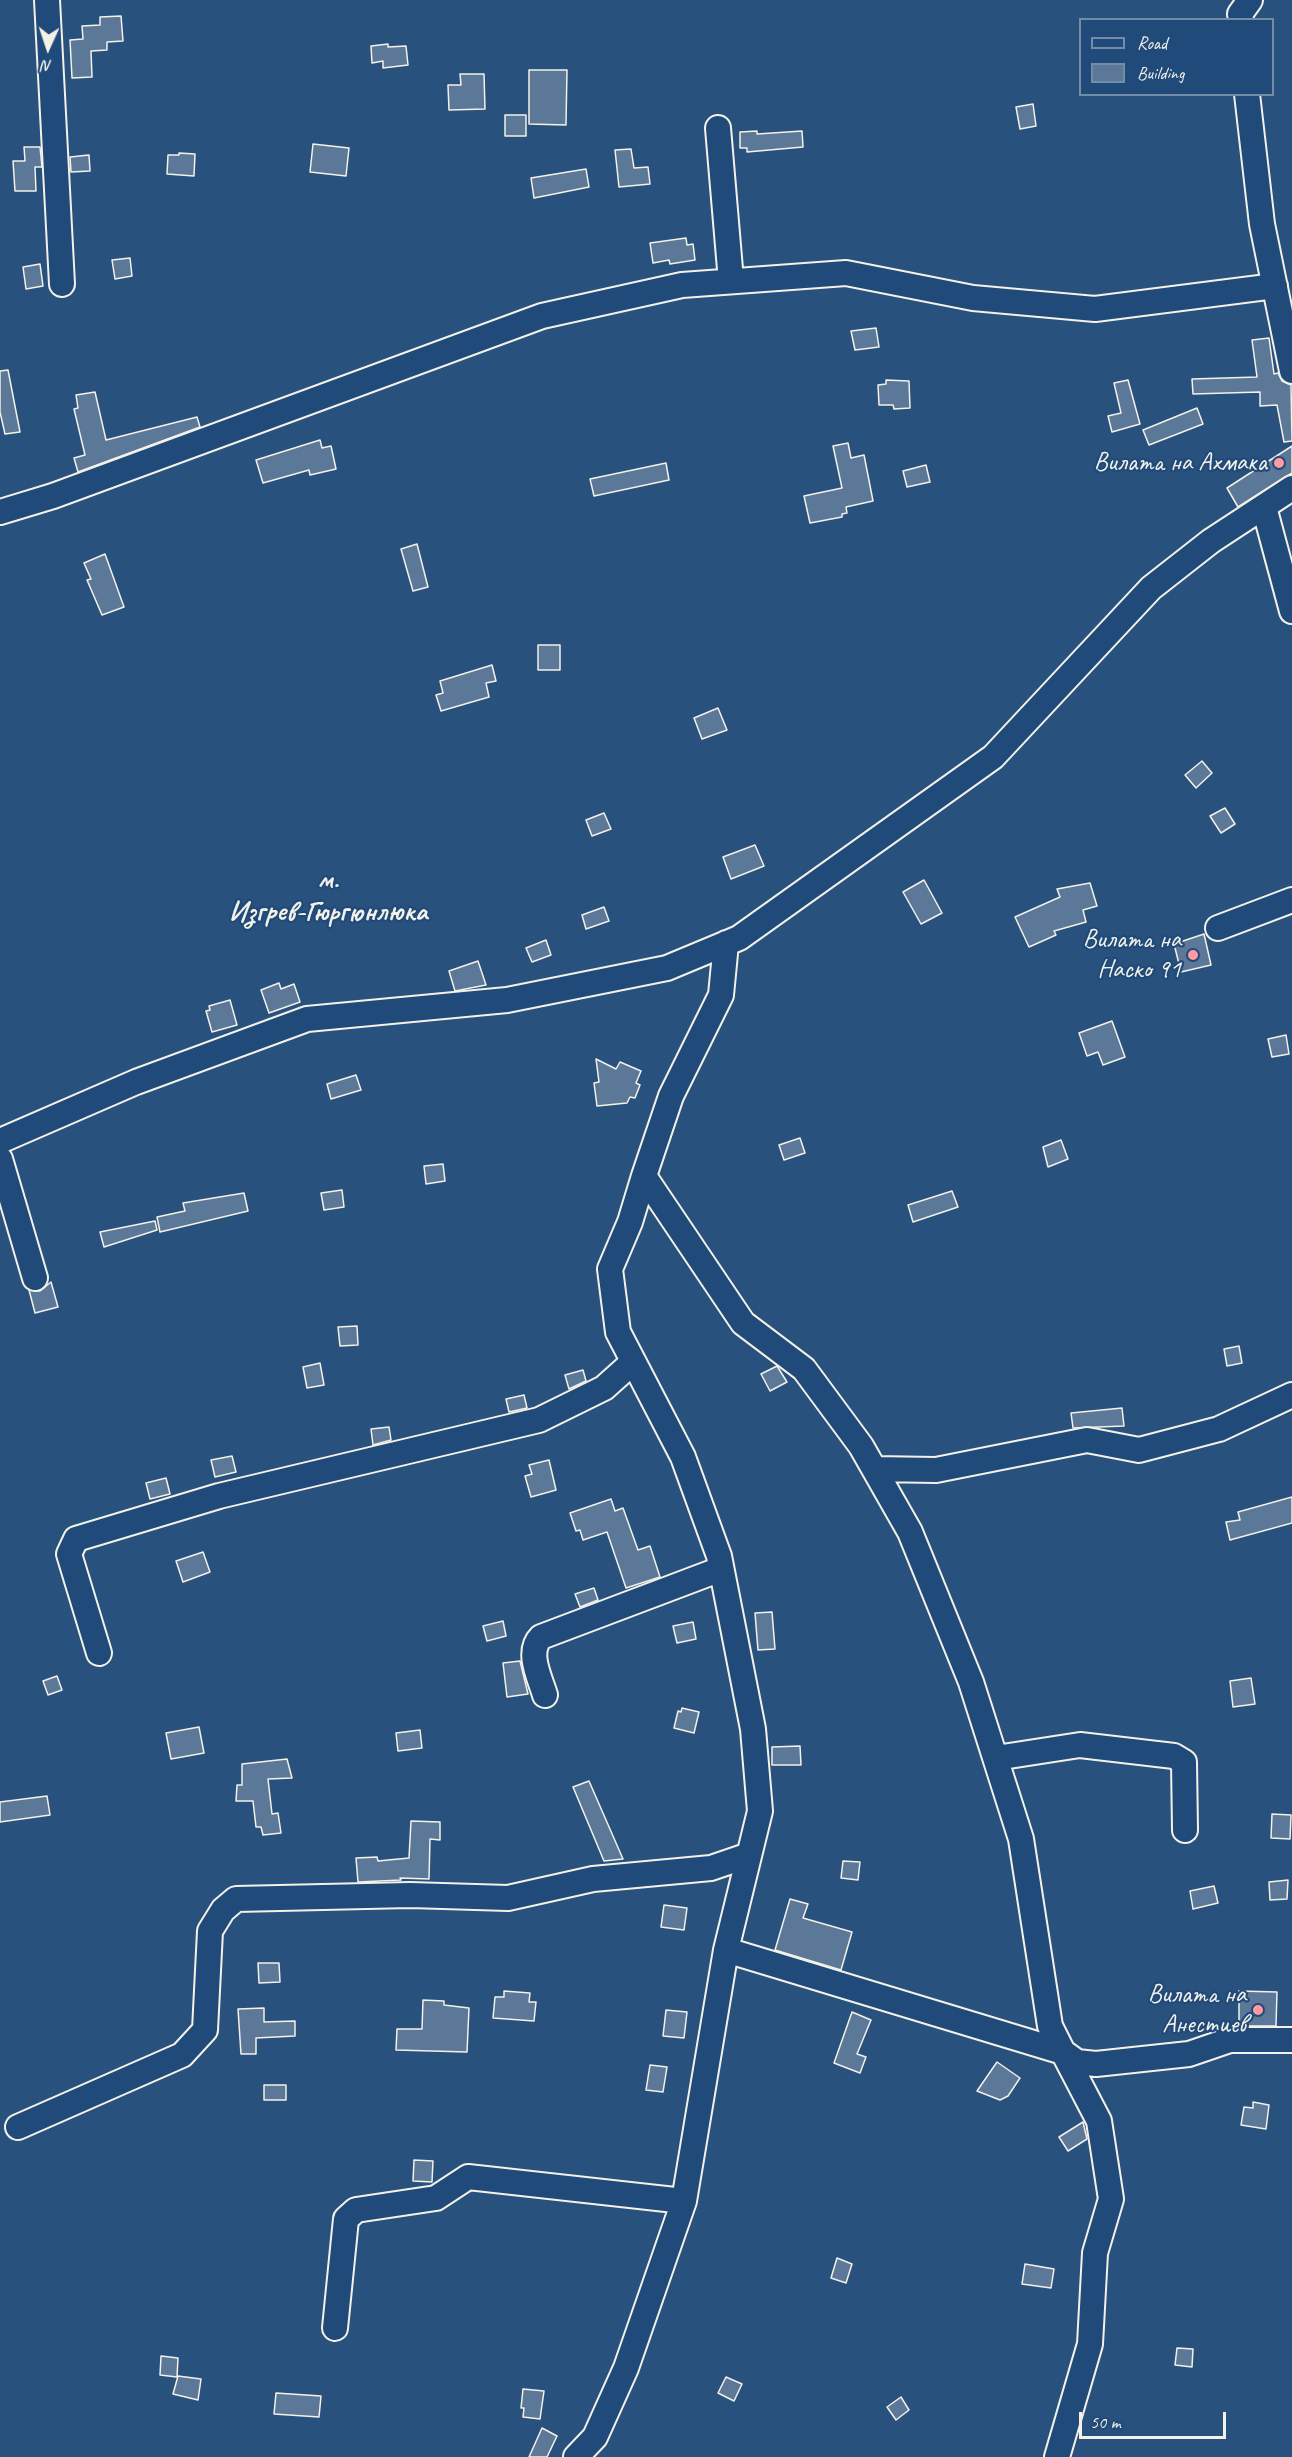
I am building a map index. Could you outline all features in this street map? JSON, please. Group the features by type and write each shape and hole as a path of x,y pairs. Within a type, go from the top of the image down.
{"street":[{"path":"47,0 62,284"},
{"path":"1241,18 1240,14 1250,0"},
{"path":"1247,96 1262,224 1292,371"},
{"path":"718,128 731,281"},
{"path":"0,512 75,488 542,316 682,285 846,273 973,298 1095,309 1275,286"},
{"path":"0,1141 136,1082 307,1019 507,1000 667,968 739,938 993,757 1150,588 1211,541 1292,488"},
{"path":"1264,507 1292,611"},
{"path":"1218,928 1292,900"},
{"path":"576,2457 595,2437 626,2368 684,2201 726,1950 760,1811 753,1729 722,1569 683,1457 618,1332 610,1269 630,1222 671,1096 721,995 726,943"},
{"path":"0,1159 35,1278"},
{"path":"644,1176 742,1323 804,1369 874,1469 910,1533 946,1614 996,1758 1021,1839 1050,2026 1100,2121 1111,2199 1095,2253 1090,2344 1057,2457"},
{"path":"99,1653 69,1554 76,1539 219,1496 539,1420 604,1388 633,1362"},
{"path":"874,1469 936,1470 1087,1440 1139,1450 1219,1429 1292,1395"},
{"path":"544,1695 534,1655 536,1642 541,1637 722,1569"},
{"path":"996,1758 1080,1745 1174,1756 1184,1762 1185,1830"},
{"path":"18,2127 182,2055 205,2030 210,1931 223,1910 236,1899 410,1895 508,1898 592,1879 711,1868 749,1855"},
{"path":"726,1950 1063,2052 1077,2062 1096,2064 1189,2054 1230,2040 1292,2040"},
{"path":"335,2328 346,2219 356,2210 436,2198 468,2177 684,2201"}],"building":[{"path":"121,16 123,41 107,42 107,50 91,51 92,77 72,78 70,40 83,39 82,26 100,25 100,17"},
{"path":"388,44 388,47 406,46 408,65 383,68 383,61 372,63 371,46"},
{"path":"529,70 567,70 566,125 529,124"},
{"path":"460,74 484,74 485,109 449,110 448,85 461,85"},
{"path":"1033,104 1036,126 1020,129 1016,107"},
{"path":"505,115 526,115 526,136 505,136"},
{"path":"757,131 757,134 802,131 803,147 747,152 747,148 740,148 740,132"},
{"path":"313,144 349,148 346,176 310,172"},
{"path":"24,147 40,147 42,167 35,167 36,191 15,191 13,161 25,161"},
{"path":"631,149 634,168 648,167 650,184 619,187 615,150"},
{"path":"179,153 195,154 194,176 167,174 168,155 179,155"},
{"path":"89,155 90,171 71,172 70,157"},
{"path":"586,169 589,187 534,198 531,178"},
{"path":"686,238 687,245 693,244 695,260 670,264 669,260 653,263 650,243"},
{"path":"130,258 132,276 115,279 112,260"},
{"path":"40,264 43,286 26,289 23,267"},
{"path":"876,328 879,347 855,350 851,331"},
{"path":"1269,338 1274,374 1278,373 1282,381 1291,385 1292,441 1284,442 1277,405 1260,406 1260,392 1193,394 1192,379 1257,377 1252,340"},
{"path":"8,370 20,432 5,434 0,412 0,371"},
{"path":"886,380 909,381 910,408 894,409 893,405 879,405 878,385 886,384"},
{"path":"1128,380 1140,424 1112,432 1108,416 1121,413 1114,383"},
{"path":"95,392 106,440 197,417 200,427 78,472 74,458 85,455 74,409 78,408 76,395"},
{"path":"1197,408 1203,424 1149,445 1143,430"},
{"path":"320,440 322,448 331,446 336,469 310,475 309,470 263,483 256,460"},
{"path":"848,443 851,458 864,455 873,501 846,507 847,513 842,514 842,517 810,523 804,496 842,488 833,446"},
{"name":"Вилата на Ахмака","path":"1292,446 1292,473 1238,507 1227,488"},
{"path":"666,463 669,480 594,496 590,479"},
{"path":"926,465 930,482 907,487 903,471"},
{"path":"417,544 428,587 413,591 401,549"},
{"path":"105,554 124,607 102,615 87,580 91,579 84,563"},
{"path":"538,645 560,645 560,670 538,670"},
{"path":"492,665 496,681 486,683 489,697 441,711 436,695 443,693 440,681"},
{"path":"718,708 727,730 702,739 694,718"},
{"path":"1202,761 1212,773 1196,788 1185,775"},
{"path":"1225,808 1235,824 1221,833 1210,816"},
{"path":"604,813 611,829 592,836 586,820"},
{"path":"755,845 764,866 731,879 723,857"},
{"path":"924,880 942,913 921,924 903,892"},
{"path":"1090,883 1097,906 1083,910 1086,922 1054,931 1056,935 1029,947 1015,917 1060,897 1057,889"},
{"path":"604,907 609,921 586,929 582,915"},
{"name":"Вилата на Наско 91","path":"1204,934 1211,965 1181,972 1174,944"},
{"path":"546,940 551,955 532,962 526,948"},
{"path":"478,961 486,985 455,991 449,971"},
{"path":"279,983 281,989 294,984 300,1002 269,1013 261,990"},
{"path":"230,1000 237,1025 212,1032 206,1011 210,1010 209,1006"},
{"path":"1112,1021 1125,1057 1103,1065 1098,1052 1087,1056 1079,1033"},
{"path":"1286,1035 1289,1054 1272,1057 1268,1039"},
{"path":"596,1059 616,1069 620,1062 641,1071 636,1083 640,1085 635,1098 630,1097 627,1103 597,1106 594,1083 599,1082"},
{"path":"356,1075 361,1090 331,1099 327,1084"},
{"path":"800,1138 805,1153 784,1160 779,1145"},
{"path":"1061,1140 1068,1159 1048,1167 1043,1147"},
{"path":"443,1164 445,1181 426,1184 424,1166"},
{"path":"342,1190 344,1207 324,1210 321,1193"},
{"path":"952,1191 958,1207 913,1222 908,1205"},
{"path":"244,1193 248,1211 160,1232 157,1217 185,1211 183,1203"},
{"path":"155,1221 157,1230 104,1247 100,1232"},
{"path":"51,1282 58,1307 35,1313 29,1290 40,1291"},
{"path":"357,1326 358,1345 340,1346 338,1327"},
{"path":"1239,1346 1242,1363 1227,1366 1224,1349"},
{"path":"320,1363 324,1385 307,1388 303,1367"},
{"path":"777,1366 787,1382 770,1391 761,1374"},
{"path":"583,1370 586,1381 569,1389 565,1375"},
{"path":"524,1395 527,1408 509,1412 506,1399"},
{"path":"1122,1408 1124,1426 1073,1428 1071,1413"},
{"path":"389,1427 391,1440 373,1445 371,1429"},
{"path":"232,1456 236,1472 215,1477 211,1460"},
{"path":"549,1460 556,1490 531,1497 525,1476 532,1474 529,1465"},
{"path":"166,1478 170,1494 150,1499 146,1483"},
{"path":"1292,1497 1292,1523 1230,1540 1226,1522 1240,1520 1238,1512"},
{"path":"611,1499 615,1511 623,1508 638,1550 650,1546 660,1577 626,1588 607,1532 583,1540 580,1530 576,1531 570,1513"},
{"path":"203,1552 210,1572 183,1582 176,1561"},
{"path":"594,1588 598,1600 580,1607 575,1594"},
{"path":"772,1612 775,1649 758,1650 755,1613"},
{"path":"503,1621 506,1636 487,1641 483,1626"},
{"path":"693,1622 696,1639 677,1643 673,1626"},
{"path":"520,1661 528,1694 507,1697 503,1663"},
{"path":"57,1676 62,1690 48,1695 43,1681"},
{"path":"1251,1678 1255,1704 1233,1707 1230,1681"},
{"path":"682,1708 699,1712 694,1733 674,1728 678,1711 681,1712"},
{"path":"199,1727 204,1753 171,1759 166,1733"},
{"path":"420,1730 422,1748 398,1751 396,1733"},
{"path":"800,1746 801,1765 772,1765 772,1747"},
{"path":"287,1759 292,1778 268,1779 272,1814 278,1813 281,1833 263,1835 261,1827 256,1827 253,1801 236,1801 237,1785 242,1785 242,1764"},
{"path":"589,1781 623,1859 604,1861 573,1787"},
{"path":"47,1796 50,1815 0,1822 0,1802"},
{"path":"1272,1814 1291,1815 1290,1839 1271,1838"},
{"path":"411,1821 440,1822 440,1840 430,1839 429,1879 400,1878 401,1880 358,1882 356,1858 377,1857 378,1861 409,1858"},
{"path":"843,1861 860,1862 858,1880 841,1878"},
{"path":"1288,1880 1287,1899 1270,1900 1269,1882"},
{"path":"1214,1886 1218,1903 1193,1909 1190,1891"},
{"path":"790,1899 808,1904 803,1918 852,1932 841,1970 775,1950"},
{"path":"664,1905 687,1908 684,1930 661,1927"},
{"path":"258,1963 279,1963 280,1982 259,1983"},
{"path":"504,1991 530,1993 529,2002 536,2002 534,2021 493,2018 495,1997 504,1997"},
{"name":"Вилата на Анестиев","path":"1239,1991 1277,1992 1276,2026 1239,2026"},
{"path":"423,2000 444,2001 444,2005 469,2008 467,2052 396,2050 397,2029 422,2029"},
{"path":"264,2008 264,2022 295,2021 295,2036 256,2038 256,2054 241,2054 238,2009"},
{"path":"666,2010 687,2012 684,2038 663,2036"},
{"path":"852,2012 871,2020 857,2054 866,2057 860,2073 834,2063"},
{"path":"997,2062 1020,2078 1008,2096 1000,2100 977,2091"},
{"path":"650,2065 667,2067 663,2092 646,2090"},
{"path":"264,2085 286,2085 286,2100 264,2100"},
{"path":"1253,2102 1269,2105 1266,2129 1241,2125 1244,2107 1253,2108"},
{"path":"1083,2122 1087,2139 1068,2151 1059,2137"},
{"path":"414,2160 433,2161 432,2182 413,2181"},
{"path":"837,2258 852,2264 846,2283 831,2278"},
{"path":"1025,2264 1054,2269 1051,2288 1022,2284"},
{"path":"1177,2348 1193,2349 1192,2367 1175,2365"},
{"path":"161,2356 178,2358 177,2377 160,2375"},
{"path":"178,2376 201,2379 198,2400 173,2394"},
{"path":"726,2377 742,2384 734,2401 718,2393"},
{"path":"523,2389 544,2391 540,2419 523,2417 524,2408 521,2408"},
{"path":"276,2393 321,2396 319,2417 274,2414"},
{"path":"901,2397 909,2410 896,2420 887,2407"},
{"path":"542,2428 557,2436 547,2457 529,2457"}],"place":[{"name":"Вилата на Ахмака","path":"1279,463"},
{"name":"Вилата на Наско 91","path":"1193,955"},
{"name":"Вилата на Анестиев","path":"1258,2010"}],"district":[{"name":"м. Изгрев-Гюргюнлюка","path":"328,897"}]}
